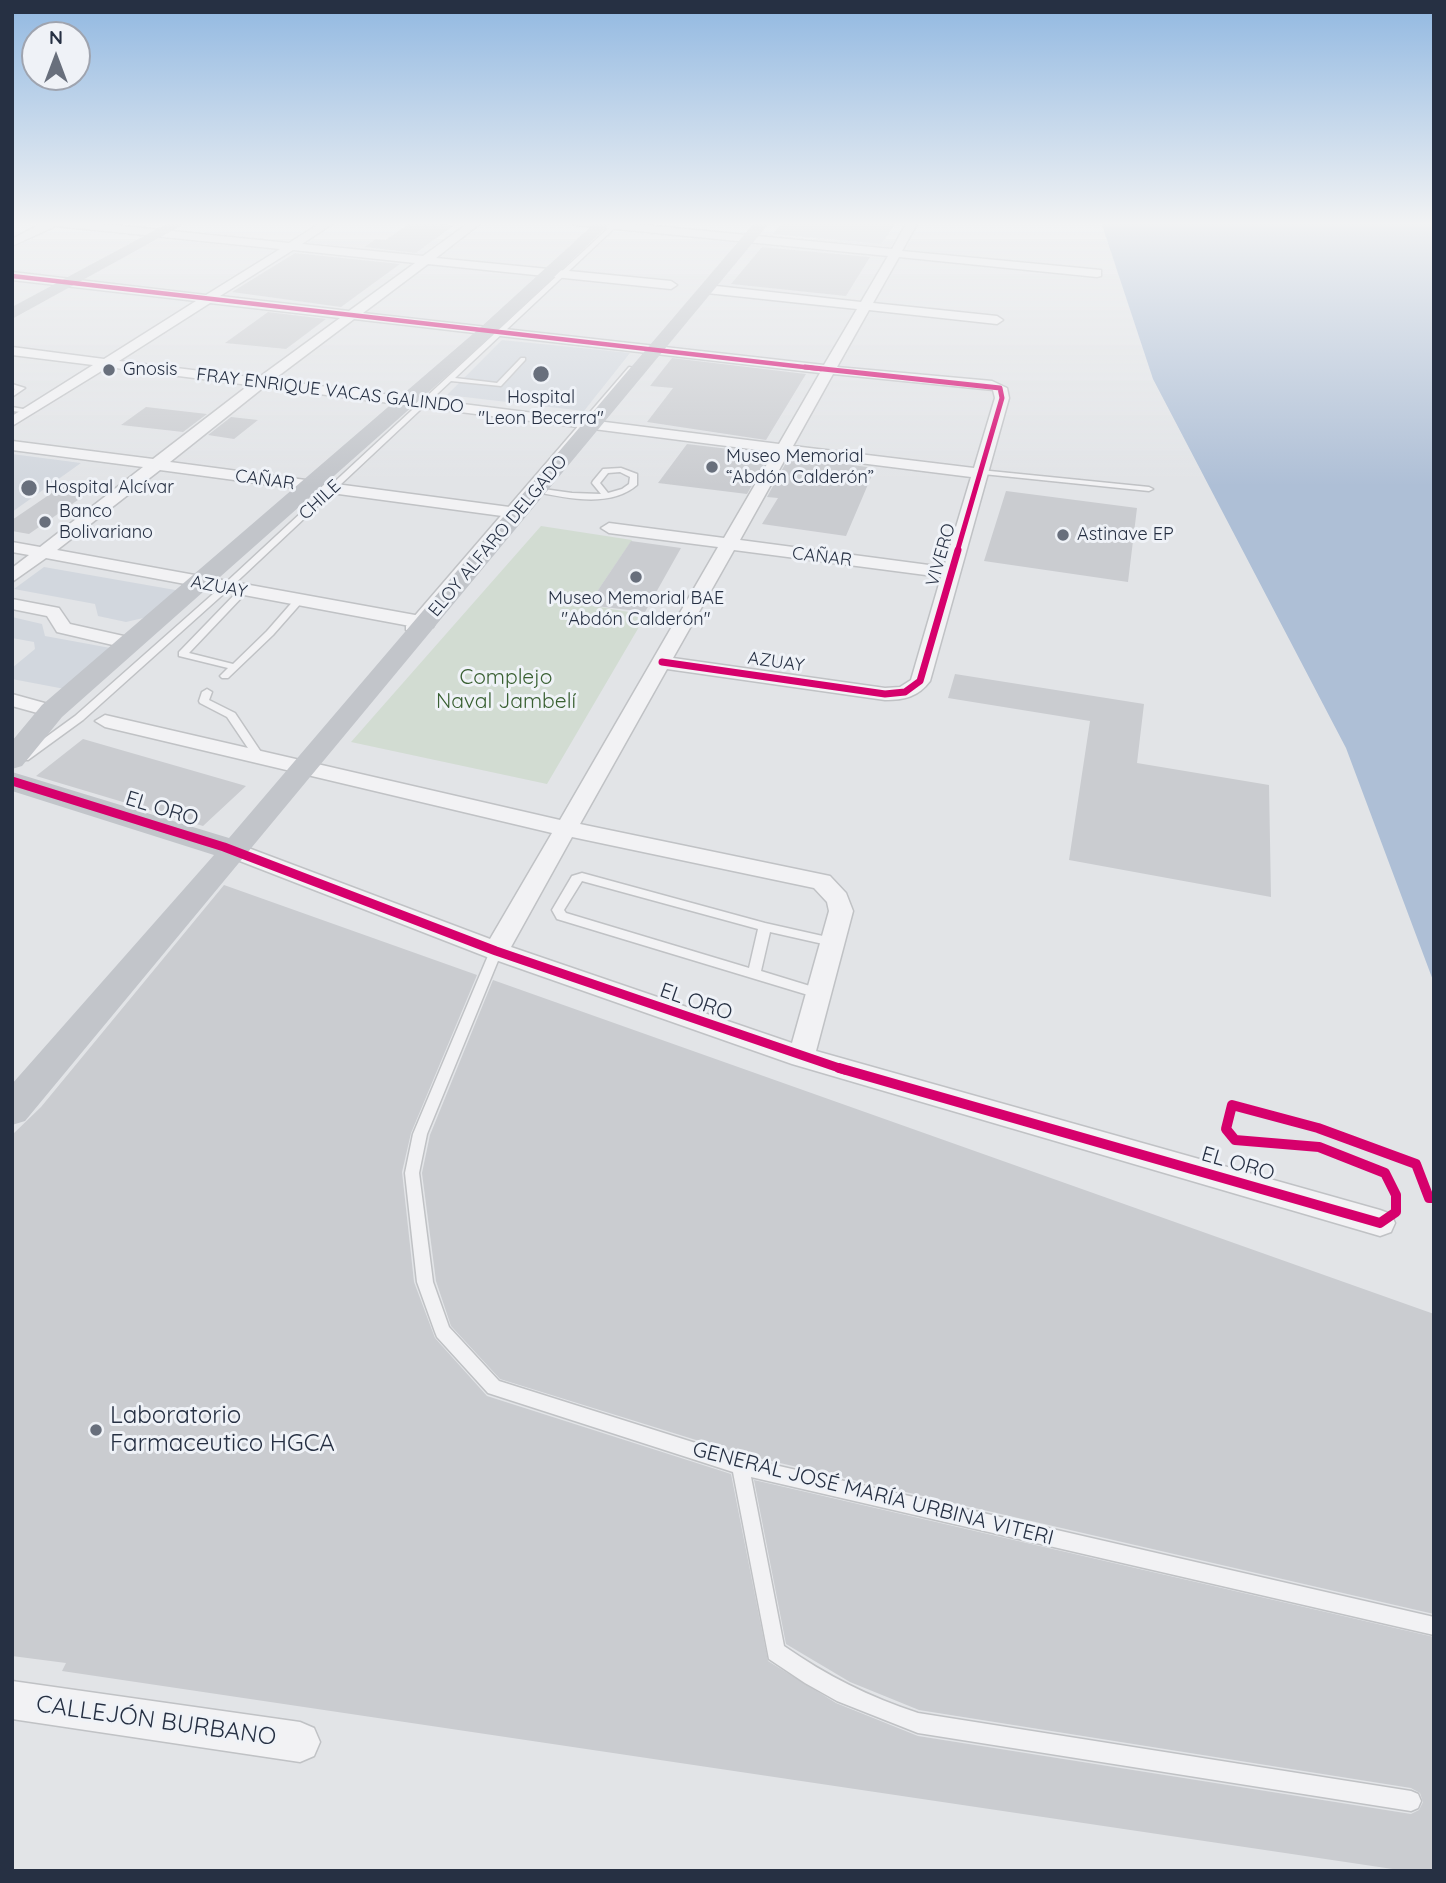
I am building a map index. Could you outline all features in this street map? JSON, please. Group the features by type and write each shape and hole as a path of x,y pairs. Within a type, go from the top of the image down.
{"main road":[{"name":"CHILE","path":"12,760 52,711 308,486 414,402 516,310"},
{"name":"ELOY ALFARO DELGADO","path":"12,1110 512,512 536,490 586,423 688,310"},
{"name":"EL ORO","path":"12,780 230,849"}],"street":[{"path":"12,422 190,310"},
{"path":"309,310 829,370"},
{"path":"12,578 262,382 359,310"},
{"name":"GENERAL JOSÉ MARÍA URBINA VITERI","path":"496,951 864,310"},
{"path":"902,310 997,320"},
{"name":"FRAY ENRIQUE VACAS GALINDO","path":"12,351 982,473"},
{"name":"VIVERO","path":"829,370 992,385 1000,388 1002,398 920,681 913,690 904,694 885,694"},
{"name":"CAÑAR","path":"12,445 512,512"},
{"name":"CAÑAR","path":"609,528 952,573"},
{"name":"AZUAY","path":"12,547 234,590 420,622"},
{"path":"12,604 53,612 64,628 130,643"},
{"name":"AZUAY","path":"662,662 885,694"},
{"path":"12,700 52,711"},
{"path":"105,721 567,828 822,882 838,899 841,911 801,1057"},
{"name":"EL ORO","path":"230,849 496,951 801,1057 1380,1223"},
{"name":"CALLEJÓN BURBANO","path":"12,1700 300,1742"}],"lane":[{"name":"ELOY ALFARO DELGADO","path":"652,348 685,310"},
{"name":"CHILE","path":"12,767 79,718 234,590 414,402 449,379 493,331"},
{"path":"449,379 499,384 523,359"},
{"path":"12,386 20,388 12,395"},
{"path":"12,409 30,411"},
{"name":"ELOY ALFARO DELGADO","path":"512,512 586,423"},
{"path":"536,490 568,495 606,495 628,490 635,480 634,476 621,470 606,471 596,483 606,495"},
{"path":"982,473 1149,489"},
{"path":"234,590 182,654 235,667"},
{"path":"225,676 298,601"},
{"path":"207,692 204,701 230,715 260,758"},
{"path":"68,1024 230,849"},
{"path":"818,993 561,916 558,910 576,879 582,877 765,927 832,942"},
{"path":"754,972 765,927"},
{"name":"GENERAL JOSÉ MARÍA URBINA VITERI","path":"496,951 420,1134 412,1173 425,1282 443,1332 494,1387 740,1466 1434,1626"},
{"path":"740,1466 776,1652 818,1684 857,1703 918,1723 1411,1801"}],"shaded area":[{"name":"Hospital \"Leon Becerra\"","path":"502,340 630,353 584,411 447,395"},
{"name":"Hospital Alcívar","path":"12,454 81,463 12,512"},
{"path":"44,567 181,591 152,616 126,622 98,616 95,604 14,589"},
{"path":"12,617 42,624 45,636 116,649 70,690 12,679 12,668 35,649 34,642 12,638"}],"green space":[{"name":"Complejo Naval Jambelí","path":"541,526 632,540 588,605 646,615 547,784 351,742"}],"water":[{"path":"1130,310 1434,310 1434,983 1346,748 1153,379"}],"building":[{"path":"268,312 326,319 286,349 225,343"},
{"path":"672,358 806,374 766,440 647,422 673,388 650,386"},
{"path":"146,407 207,414 183,432 121,425"},
{"path":"231,417 258,420 234,439 208,435"},
{"name":"Museo Memorial “Abdón Calderón”","path":"687,444 770,454 747,494 658,483"},
{"path":"789,457 875,468 846,536 762,524 778,498 767,497"},
{"path":"68,482 98,486 29,534 12,531 12,520"},
{"name":"Astinave EP","path":"1006,491 1137,508 1128,582 984,561"},
{"name":"Museo Memorial BAE \"Abdón Calderón\"","path":"631,541 681,548 645,612 588,605"},
{"path":"955,674 1144,704 1137,763 1269,785 1271,897 1069,860 1090,721 948,698"},
{"path":"83,739 246,786 203,826 36,776"},
{"path":"224,885 477,975 411,1133 402,1172 414,1282 435,1338 487,1396 731,1474 768,1661 836,1703 918,1736 1411,1814 1419,1810 1423,1802 1420,1793 1411,1788 919,1710 850,1682 786,1644 754,1480 1434,1637 1434,1871 1406,1871 62,1671 66,1663 12,1656 12,1135 41,1107"},
{"path":"493,980 1434,1314 1434,1614 741,1454 500,1379 451,1326 436,1281 422,1173 430,1135"}],"cycle path":[{"path":"306,310 1000,388 1002,398 920,681 913,689 885,694 662,662"},
{"path":"12,781 224,847 496,951 801,1057 1380,1223 1396,1212 1396,1195 1385,1173 1319,1147 1235,1140 1226,1129 1232,1105 1318,1128 1416,1164 1429,1198 1434,1198"}],"place":[{"name":"Gnosis","path":"109,370"},
{"name":"Hospital \"Leon Becerra\"","path":"541,374"},
{"name":"Museo Memorial “Abdón Calderón”","path":"712,467"},
{"name":"Hospital Alcívar","path":"29,488"},
{"name":"Banco Bolivariano","path":"45,522"},
{"name":"Astinave EP","path":"1063,535"},
{"name":"Museo Memorial BAE \"Abdón Calderón\"","path":"636,577"},
{"name":"Laboratorio Farmaceutico HGCA","path":"96,1430"}]}
